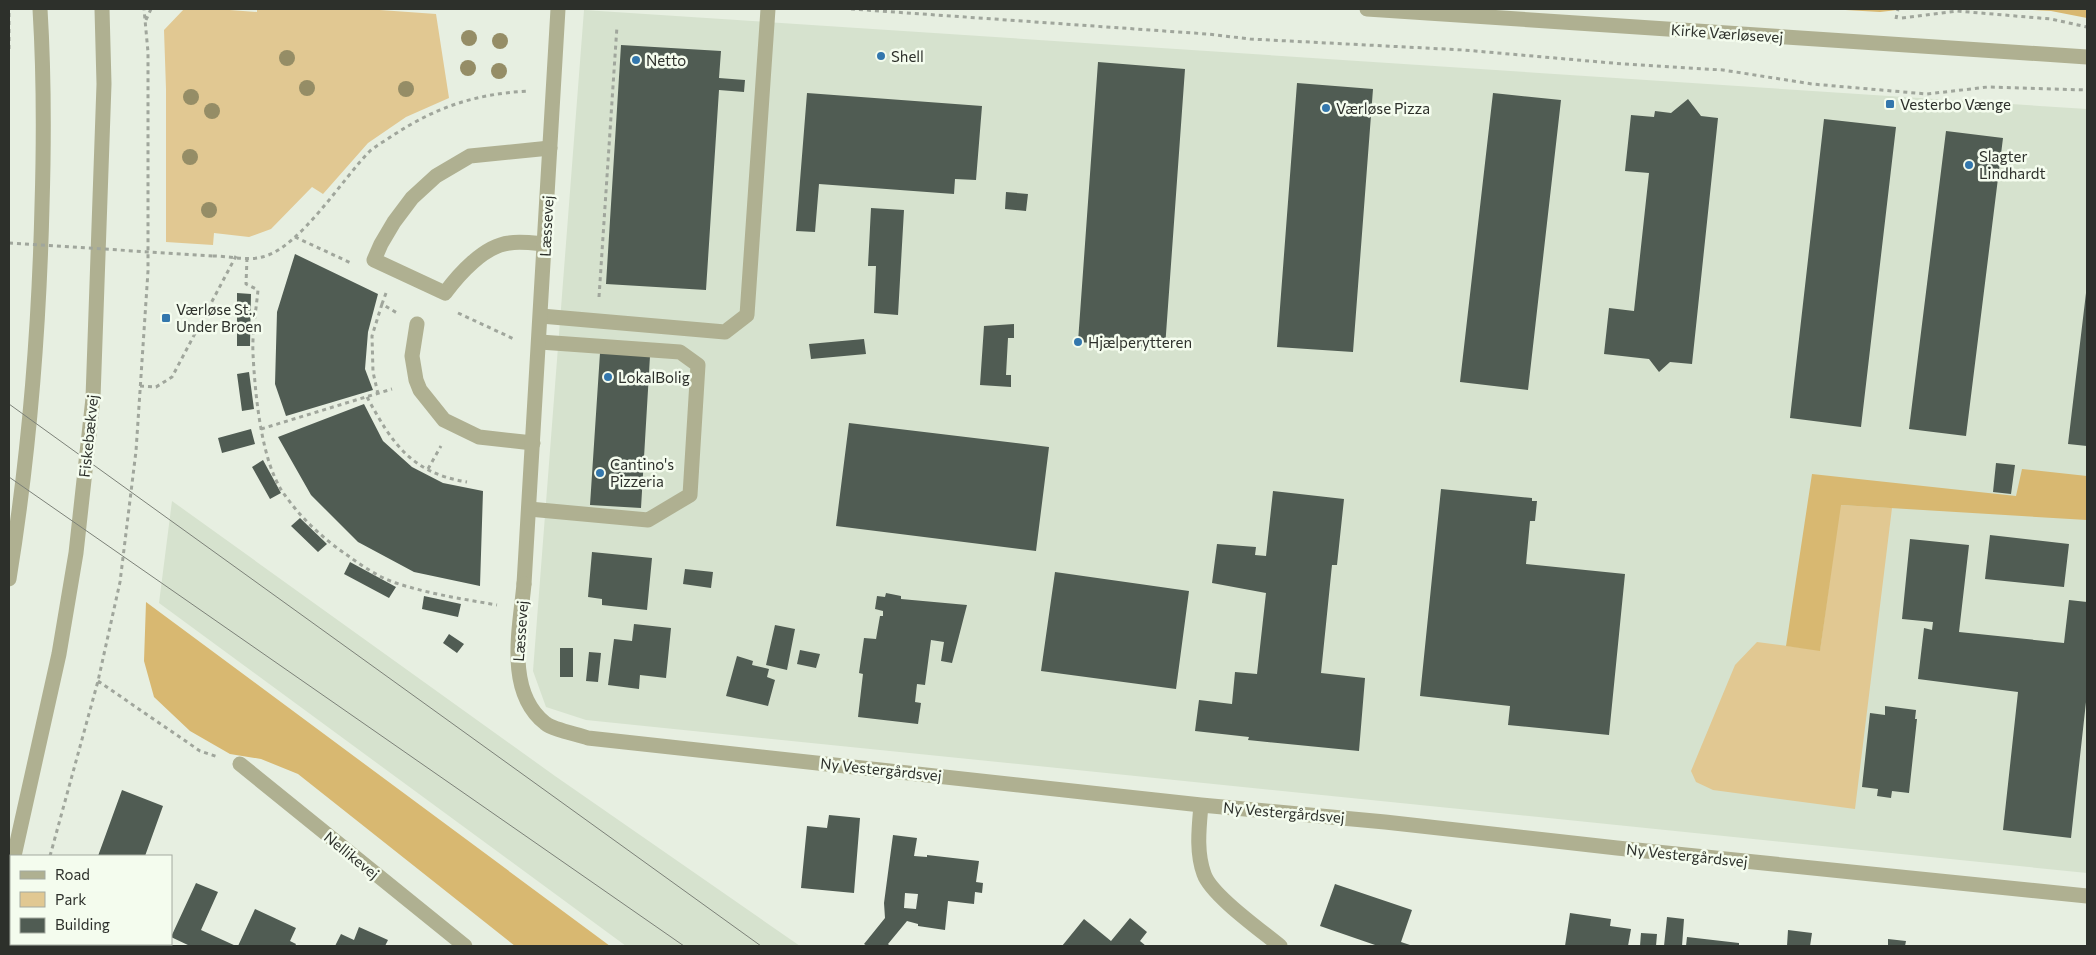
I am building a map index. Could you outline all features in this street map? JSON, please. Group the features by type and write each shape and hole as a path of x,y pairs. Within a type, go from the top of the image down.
{"street":[{"path":"9,579 16,537 34,377 41,270 43,163 40,9"},
{"name":"Fiskebækvej","path":"14,855 59,654 76,553 92,407 104,84 102,9"},
{"name":"Læssevej","path":"518,670 540,342 558,9"},
{"path":"541,316 725,332 747,315 768,9"},
{"name":"Kirke Værløsevej","path":"1368,9 2087,57"},
{"path":"545,244 508,243 480,255 454,280 445,293 374,260 381,244 412,198 436,176 470,156 550,148"},
{"path":"417,324 412,356 416,380 420,390 444,420 479,437 533,443"},
{"path":"528,508 648,520 690,495 698,365 680,352 540,342"},
{"name":"Ny Vestergårdsvej","path":"518,670 526,702 545,724 588,738 1201,805 1385,822 1617,848 2087,896"},
{"name":"Nellikevej","path":"240,764 465,946"},
{"path":"1201,805 1198,845 1204,876 1223,900 1280,946"}],"path":[{"path":"9,9 9,49"},
{"path":"50,855 98,681 120,582 136,451 148,271 148,52 144,9"},
{"path":"146,20 151,9"},
{"path":"851,9 1206,34 1250,39 1464,50 1623,64 1723,70 1812,84 1927,94 1988,87 2087,90"},
{"path":"1896,18 1898,9"},
{"path":"1886,19 1957,11 2051,19 2087,27"},
{"path":"597,322 616,26"},
{"path":"9,243 247,258 264,257 295,237 372,150 419,118 465,100 505,92 553,90"},
{"path":"140,386 156,387 172,378 236,256"},
{"path":"247,258 246,284 258,290 253,353 261,429 266,455 281,490 304,518 328,542 363,566 394,583 432,593 522,609"},
{"path":"378,394 373,372 372,336 394,269"},
{"path":"382,304 417,324"},
{"path":"261,429 378,394 416,380"},
{"path":"367,397 388,434 406,455 428,470 451,479 467,482"},
{"path":"98,681 200,751 240,764"}],"shaded area":[{"path":"1828,9 1906,9 1880,12"},
{"path":"2017,9 2087,9 2087,18 2051,11"},
{"path":"584,10 2087,109 2087,873 586,720 546,707 533,671"},
{"path":"2022,469 2087,476 2087,520 1841,505 1820,651 1786,646 1812,474 2016,496"},
{"path":"172,501 555,776 800,946 626,946 159,603"},
{"path":"146,602 610,946 515,946 298,774 261,759 230,754 190,731 154,697 144,661"}],"green space":[{"path":"184,9 257,12 257,9 366,9 436,14 449,98 406,117 368,143 323,194 312,187 271,229 249,237 214,233 213,245 166,242 164,30"},
{"path":"1840,505 1892,508 1855,809 1713,790 1696,782 1691,771 1735,665 1757,642 1820,650"}],"building":[{"path":"621,45 721,51 719,78 745,80 744,92 719,90 706,290 606,284"},
{"path":"1098,62 1185,69 1165,348 1078,342"},
{"path":"1297,83 1373,89 1353,352 1277,347"},
{"path":"807,93 982,106 976,180 955,179 954,194 819,184 815,232 796,231"},
{"path":"1493,93 1561,100 1528,390 1460,382"},
{"path":"1688,99 1701,116 1718,118 1692,364 1670,362 1659,372 1649,359 1604,354 1609,308 1634,311 1649,173 1625,171 1631,115 1654,117 1655,111 1671,113"},
{"path":"1824,119 1896,127 1861,427 1790,418"},
{"path":"1946,131 2003,138 1966,436 1909,429"},
{"path":"1006,192 1028,194 1026,211 1005,209"},
{"path":"871,208 904,210 898,315 874,313 876,266 868,266"},
{"path":"295,254 378,294 368,332 365,369 373,390 286,416 275,384 277,312"},
{"path":"237,293 251,294 250,346 237,346"},
{"path":"2087,293 2087,446 2068,444"},
{"path":"1014,324 1014,338 1008,338 1006,375 1011,375 1011,387 980,385 984,326"},
{"path":"864,339 866,354 811,359 809,344"},
{"path":"600,353 650,356 641,508 590,505"},
{"path":"249,372 254,409 242,411 237,374"},
{"path":"364,404 383,441 412,467 443,483 483,491 480,586 414,572 358,542 311,495 278,437"},
{"path":"849,423 1049,447 1036,551 836,526"},
{"path":"251,429 255,444 222,453 218,438"},
{"path":"263,460 281,493 270,499 252,467"},
{"path":"1996,463 2015,465 2011,494 1993,492"},
{"path":"1441,489 1532,498 1532,501 1537,501 1535,521 1530,521 1526,564 1625,574 1609,735 1508,725 1510,706 1420,696"},
{"path":"1273,491 1344,499 1337,565 1332,565 1321,673 1365,678 1359,751 1248,740 1249,737 1195,731 1199,700 1232,704 1235,672 1257,674 1266,593 1212,583 1217,544 1256,547 1255,555 1266,556"},
{"path":"300,518 327,544 318,552 291,526"},
{"path":"1990,535 2069,544 2064,587 1985,579"},
{"path":"1910,539 1969,545 1959,632 2064,643 2069,600 2087,602 2087,693 2071,838 2003,830 2018,692 1918,679 1924,628 1932,630 1933,622 1902,619"},
{"path":"592,552 652,558 647,610 602,605 602,599 588,597"},
{"path":"350,562 396,587 389,598 344,574"},
{"path":"685,569 713,572 711,588 683,584"},
{"path":"1055,572 1189,591 1176,689 1041,671"},
{"path":"886,593 901,596 901,599 967,605 952,663 941,661 944,642 931,640 925,685 917,684 915,702 921,703 918,724 858,717 863,674 859,673 864,638 876,639 880,616 883,616 883,611 875,609 877,596 885,597"},
{"path":"424,596 461,604 458,617 422,609"},
{"path":"634,624 671,628 666,678 640,675 639,689 608,685 614,639 632,641"},
{"path":"775,625 795,629 787,670 766,665"},
{"path":"449,634 464,644 457,653 443,643"},
{"path":"560,648 573,648 573,677 560,677"},
{"path":"800,650 820,654 816,668 797,664"},
{"path":"589,652 601,653 598,682 586,681"},
{"path":"737,656 753,661 752,665 769,669 767,677 775,680 768,706 726,696"},
{"path":"1885,706 1916,710 1915,719 1917,719 1909,793 1892,791 1891,798 1877,796 1878,789 1862,787 1870,713 1885,715"},
{"path":"122,790 163,806 145,855 98,855"},
{"path":"829,815 860,818 854,893 801,888 807,826 827,828"},
{"path":"893,835 917,838 914,856 927,857 927,855 979,861 976,882 983,883 982,893 975,892 974,904 948,901 945,930 918,926 918,924 907,921 888,944 890,946 867,946 864,944 885,918 884,903","holes":["905,893 918,894 916,909 904,908"]},
{"path":"196,883 218,892 201,930 236,946 190,946 172,937"},
{"path":"1335,884 1412,910 1401,942 1413,946 1378,946 1320,926"},
{"path":"255,909 296,928 290,941 296,944 295,946 238,946"},
{"path":"1570,913 1611,919 1610,926 1631,929 1628,946 1565,946"},
{"path":"1667,917 1684,919 1682,946 1664,946"},
{"path":"1130,918 1147,932 1140,941 1146,946 1062,946 1084,919 1111,941"},
{"path":"359,927 388,940 385,946 335,946 341,934 354,940"},
{"path":"1788,930 1812,933 1810,946 1787,946"},
{"path":"1641,933 1657,934 1656,946 1640,946"},
{"path":"1687,937 1739,943 1739,946 1686,946"},
{"path":"1888,939 1906,941 1905,946 1888,946"},
{"path":"160,945 163,946 101,946"}],"tram line":[{"path":"9,404 761,946"},
{"path":"9,477 684,946"}],"place":[{"name":"Shell","path":"881,56"},
{"name":"Netto","path":"636,60"},
{"name":"Vesterbo Vænge","path":"1890,104"},
{"name":"Værløse Pizza","path":"1326,108"},
{"name":"Slagter Lindhardt","path":"1969,165"},
{"name":"Værløse St., Under Broen","path":"166,318"},
{"name":"Hjælperytteren","path":"1078,342"},
{"name":"LokalBolig","path":"608,377"},
{"name":"Cantino's Pizzeria","path":"600,473"}]}
